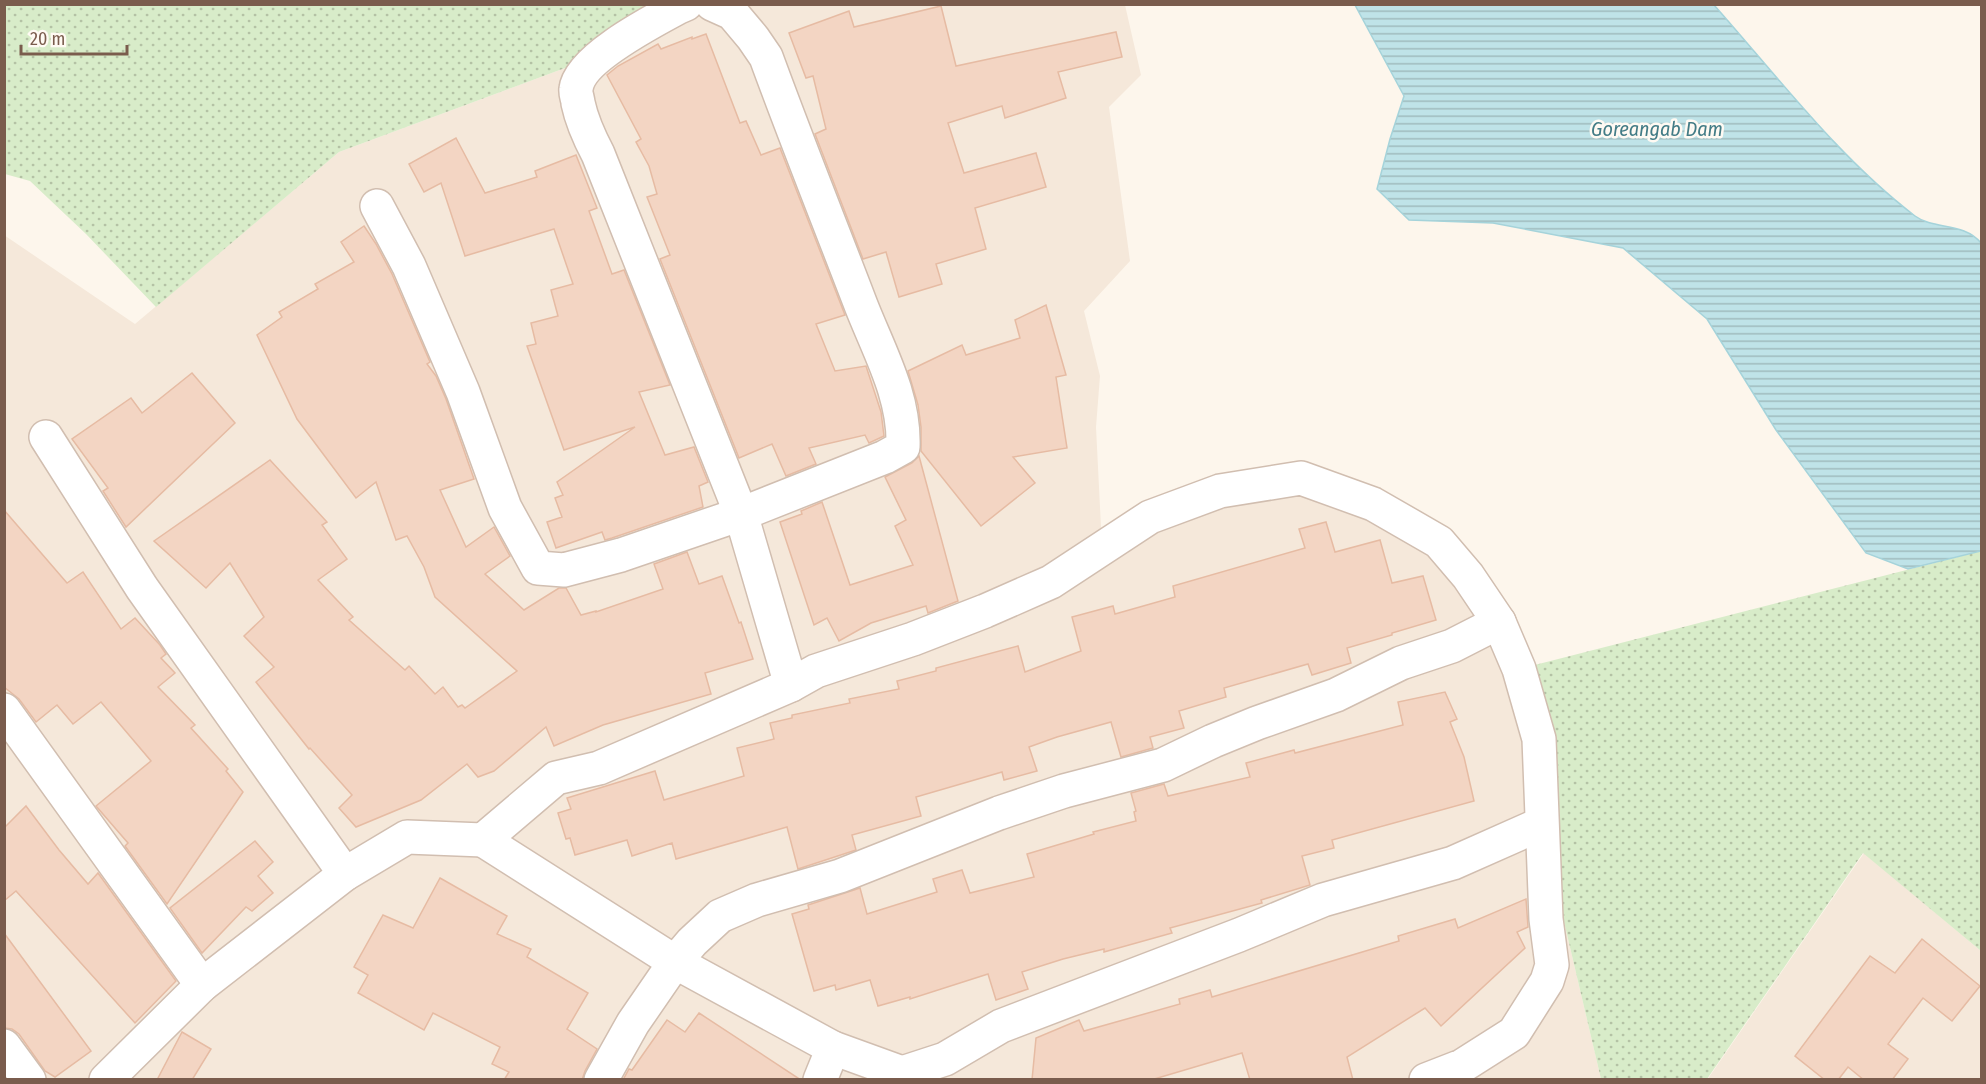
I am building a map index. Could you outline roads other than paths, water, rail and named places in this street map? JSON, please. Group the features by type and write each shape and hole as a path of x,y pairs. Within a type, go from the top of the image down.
{"lane":[{"path":"686,4 629,35 600,55 585,72 576,88 582,123 598,154 741,514 791,685"},
{"path":"377,207 409,266 463,392 505,508 538,568 564,570 621,555 741,514 885,457 903,447 904,429 901,411 885,361 860,304 766,57 732,13 712,4"},
{"path":"46,437 141,588 345,874"},
{"path":"483,840 556,778 599,768 791,685 816,670 913,639 1051,582 1150,516 1220,491 1301,478 1372,504 1439,542 1468,576 1499,622 1519,669 1539,739 1546,919 1552,965 1547,981 1514,1033 1461,1066 1426,1080"},
{"path":"601,1080 633,1023 675,962 692,942 720,916 757,900 840,876 999,813 1053,795 1163,765 1257,723 1336,695 1401,663 1452,646 1499,622"},
{"path":"4,710 202,985"},
{"path":"106,1080 202,985 345,874 407,837 483,840 675,962 833,1048 907,1076 945,1059 1001,1026 1239,935 1323,900 1453,862 1541,824"},
{"path":"4,1046 29,1080"},
{"path":"820,1080 833,1048"}],"water":[{"name":"Goreangab Dam","path":"1355,5 1714,5 1834,142 1887,193 1915,216 1931,223 1966,232 1981,243 1981,551 1908,569 1866,553 1776,430 1707,319 1623,248 1493,223 1409,220 1377,189 1404,96"}]}
